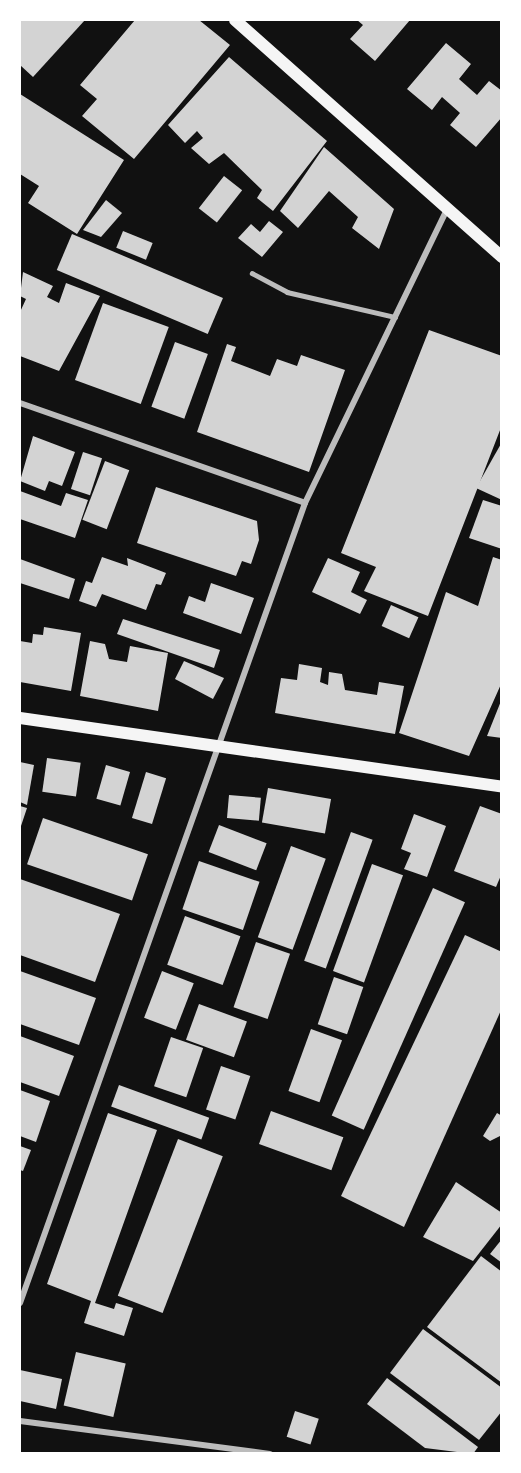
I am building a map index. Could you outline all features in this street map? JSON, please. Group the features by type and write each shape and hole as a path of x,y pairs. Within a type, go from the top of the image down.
{"main road":[{"path":"235,20 501,257"},
{"path":"20,718 501,787"}],"street":[{"path":"20,1303 306,503 447,208"},
{"path":"20,403 306,503"},
{"path":"20,1421 270,1454"}],"lane":[{"path":"252,273 287,292 395,317"}],"building":[{"path":"20,20 85,20 33,77 20,65"},
{"path":"135,20 199,20 230,45 134,159 82,116 97,99 80,85"},
{"path":"357,20 410,20 375,61 350,39 363,25"},
{"path":"446,43 471,64 459,79 477,95 489,81 502,91 502,117 476,147 450,125 460,113 442,97 432,110 407,89"},
{"path":"229,57 327,141 273,211 257,198 262,190 224,153 209,164 191,148 203,138 197,131 185,143 168,125"},
{"path":"20,94 124,160 77,234 28,203 39,186 20,174"},
{"path":"324,147 394,209 379,249 352,228 358,217 329,191 298,228 280,211"},
{"path":"224,176 242,190 217,222 199,208"},
{"path":"106,200 122,213 101,237 83,230"},
{"path":"269,221 283,232 262,257 238,238 251,224 260,232"},
{"path":"123,231 153,243 146,260 116,248"},
{"path":"72,234 223,298 208,334 57,270"},
{"path":"23,272 53,286 47,297 59,303 66,283 100,296 59,371 20,356 20,312 26,299 20,296"},
{"path":"103,303 169,327 141,404 75,380"},
{"path":"429,330 502,356 502,425 428,616 364,591 376,567 341,553"},
{"path":"175,342 208,354 184,419 151,407"},
{"path":"227,344 236,347 231,361 270,376 277,359 297,366 301,355 345,370 309,472 197,432"},
{"path":"33,436 75,452 62,486 49,481 45,491 20,481"},
{"path":"502,442 502,500 476,488"},
{"path":"83,452 102,458 90,495 71,489"},
{"path":"105,461 129,470 107,529 82,520"},
{"path":"156,487 257,521 259,540 251,564 242,561 236,576 137,543"},
{"path":"20,491 61,506 66,493 88,500 75,538 20,519"},
{"path":"483,500 502,506 502,549 469,538"},
{"path":"102,557 128,566 127,558 166,573 161,585 156,584 146,610 102,594 96,607 79,601 86,581 92,583"},
{"path":"493,557 502,560 502,682 469,756 399,733 446,592 478,606"},
{"path":"328,558 360,572 351,592 367,600 360,614 312,592"},
{"path":"20,559 75,579 69,599 20,583"},
{"path":"211,583 254,598 241,634 183,613 189,596 205,602"},
{"path":"391,605 418,617 409,638 382,626"},
{"path":"123,619 220,650 214,668 117,634"},
{"path":"44,627 81,633 71,691 20,682 20,641 32,643 33,634 43,635"},
{"path":"90,641 105,644 109,659 127,662 130,646 168,653 158,711 80,696"},
{"path":"184,661 224,678 213,699 175,679"},
{"path":"299,664 322,668 320,682 328,685 329,672 342,674 345,690 377,695 379,682 404,686 395,734 275,713 281,678 297,680"},
{"path":"501,701 502,738 487,736"},
{"path":"47,758 81,763 76,796 42,792"},
{"path":"20,762 34,765 27,805 20,802"},
{"path":"106,765 130,772 120,806 96,799"},
{"path":"146,772 166,778 152,824 132,818"},
{"path":"268,788 331,799 325,834 262,822"},
{"path":"229,795 261,798 259,821 227,818"},
{"path":"20,806 27,808 20,829"},
{"path":"480,806 502,814 502,873 496,887 454,871"},
{"path":"414,814 446,826 427,877 404,869 411,853 401,849"},
{"path":"43,818 148,854 132,900 27,864"},
{"path":"219,825 267,843 256,870 209,852"},
{"path":"351,832 373,840 326,969 304,961"},
{"path":"291,846 326,859 293,950 258,937"},
{"path":"199,861 260,882 243,930 182,909"},
{"path":"372,864 403,875 364,982 333,971"},
{"path":"20,879 120,914 95,982 20,955"},
{"path":"433,888 465,902 364,1130 332,1115"},
{"path":"185,916 240,936 223,985 167,965"},
{"path":"465,935 502,952 502,1008 404,1227 341,1196"},
{"path":"256,942 290,954 268,1019 234,1007"},
{"path":"20,971 96,998 79,1045 20,1024"},
{"path":"162,971 194,983 176,1030 144,1018"},
{"path":"334,977 363,987 347,1034 318,1024"},
{"path":"199,1004 247,1021 234,1057 186,1040"},
{"path":"311,1029 342,1040 319,1102 288,1091"},
{"path":"20,1036 74,1056 59,1096 20,1082"},
{"path":"171,1037 203,1048 186,1097 154,1086"},
{"path":"221,1066 250,1076 235,1120 206,1109"},
{"path":"119,1085 209,1118 201,1139 111,1107"},
{"path":"20,1090 50,1101 36,1142 20,1136"},
{"path":"271,1111 343,1137 331,1170 259,1144"},
{"path":"108,1113 157,1130 95,1303 114,1309 116,1303 133,1308 124,1336 84,1323 91,1301 47,1284"},
{"path":"497,1113 502,1116 502,1135 490,1141 483,1136"},
{"path":"178,1139 223,1156 163,1313 118,1296"},
{"path":"20,1146 31,1150 23,1171 20,1170"},
{"path":"456,1182 502,1213 502,1224 473,1261 423,1237"},
{"path":"502,1239 502,1263 490,1254"},
{"path":"481,1256 502,1272 502,1383 427,1327"},
{"path":"423,1329 502,1388 502,1411 479,1440 390,1373"},
{"path":"76,1352 126,1363 113,1417 64,1406"},
{"path":"20,1370 62,1379 56,1409 20,1401"},
{"path":"387,1378 478,1447 473,1454 425,1448 367,1404"},
{"path":"295,1411 319,1419 310,1444 287,1437"}]}
